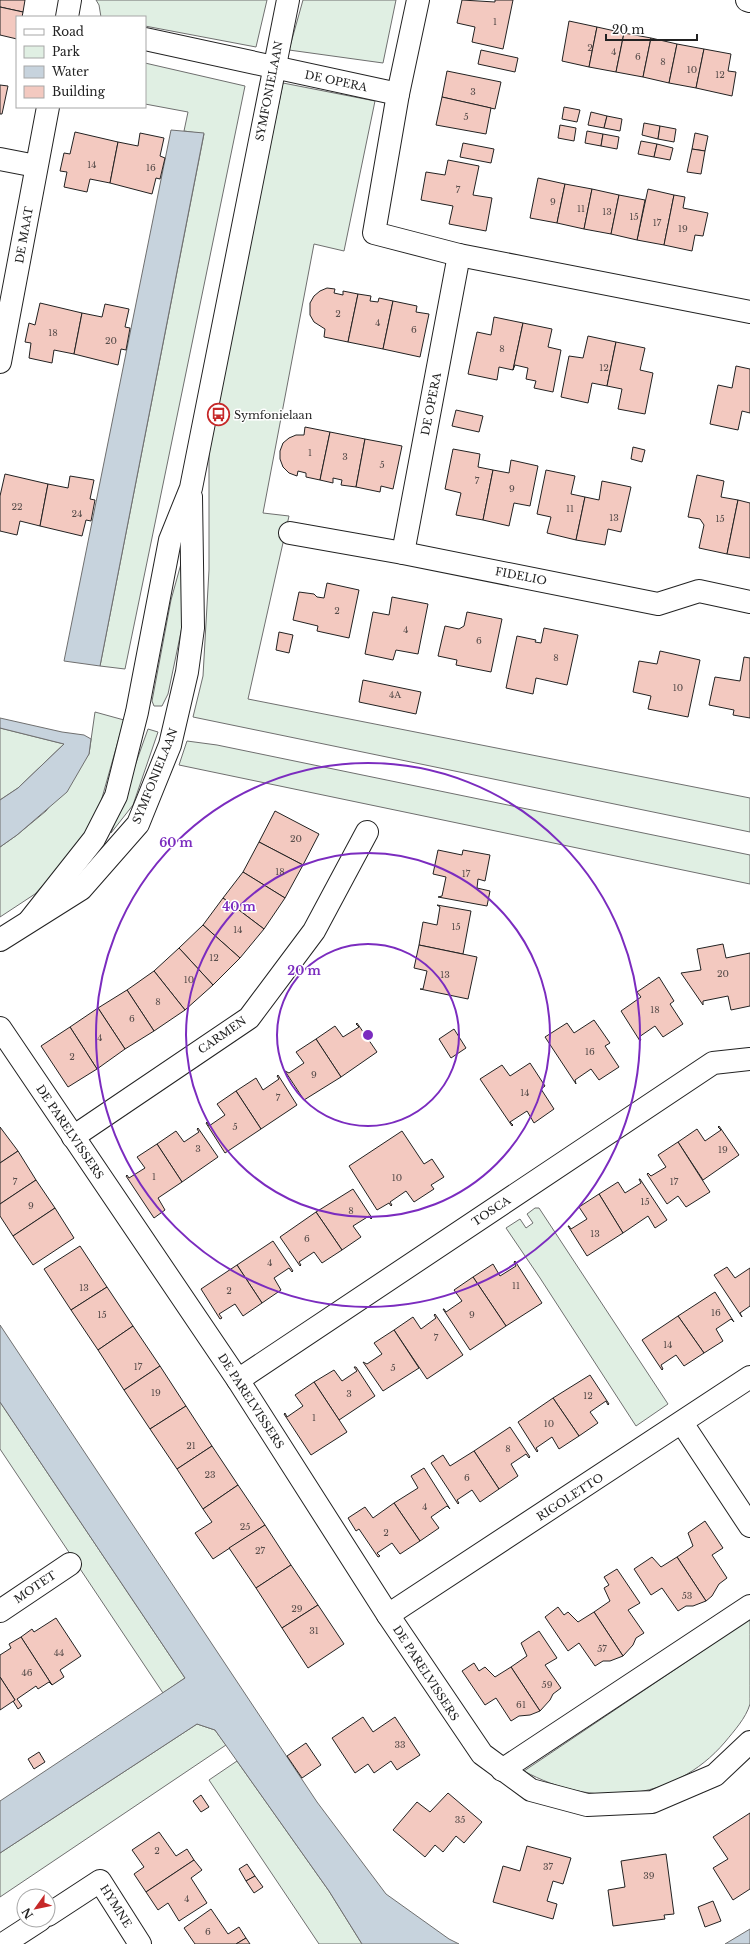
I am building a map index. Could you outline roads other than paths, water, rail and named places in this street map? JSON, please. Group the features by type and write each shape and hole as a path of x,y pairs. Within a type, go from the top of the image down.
{"street":[{"path":"67,16 70,0"},
{"name":"SYMFONIELAAN","path":"30,920 94,838 116,796 137,712 170,540 191,488 273,68 288,0"},
{"path":"418,0 398,94 374,233 459,255 750,312"},
{"path":"146,39 273,68"},
{"name":"DE OPERA","path":"273,68 398,94"},
{"name":"DE MAAT","path":"0,362 48,108"},
{"path":"0,159 36,166"},
{"name":"DE OPERA","path":"403,553 459,255"},
{"name":"SYMFONIELAAN","path":"0,940 81,889 138,824 170,745 187,672 193,628 191,488"},
{"name":"FIDELIO","path":"290,533 403,553 658,604 699,591 750,602"},
{"name":"CARMEN","path":"74,1137 249,1018 314,931 367,832"},
{"name":"DE PARELVISSERS","path":"0,1028 238,1380 388,1615 482,1754 531,1790 587,1805 652,1802 715,1776 750,1742"},
{"name":"TOSCA","path":"238,1380 713,1063 750,1059"},
{"name":"RIGOLETTO","path":"388,1615 750,1377"},
{"path":"682,1423 750,1526"},
{"name":"MOTET","path":"0,1611 70,1564"},
{"path":"502,1770 750,1606"},
{"name":"HYMNE","path":"56,1910 100,1880 140,1944"},
{"path":"3,1944 28,1928"}],"water":[{"path":"171,130 204,133 100,666 64,661"},
{"path":"0,718 62,732 84,735 91,739 89,754 67,792 17,835 0,847 0,800 18,788 64,744 0,728"},
{"path":"0,1325 317,1802 386,1894 449,1939 459,1944 362,1944 329,1891 215,1730 197,1724 0,1853 0,1801 185,1678 0,1402"},
{"path":"750,1929 750,1944 725,1944"}],"place":[{"name":"Symfonielaan","path":"218,415"}]}
